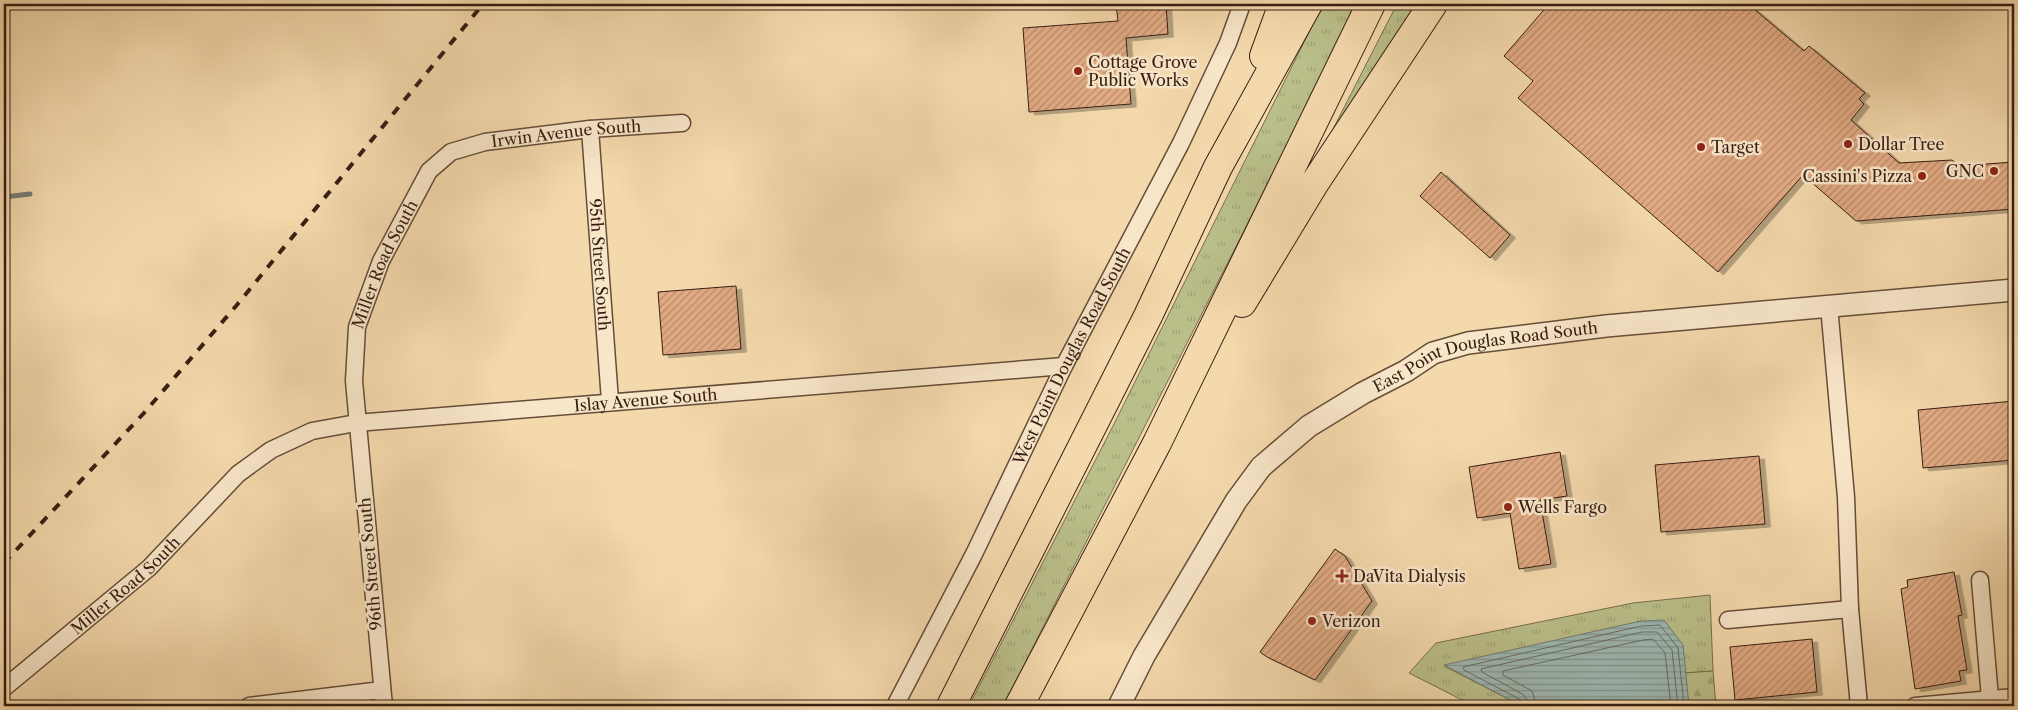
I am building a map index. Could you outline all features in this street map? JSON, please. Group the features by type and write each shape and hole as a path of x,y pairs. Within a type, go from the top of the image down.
{"highway":[{"path":"1257,96 1262,63 1283,4"},
{"path":"951,706 1148,316 1218,167 1308,4"},
{"path":"1018,706 1157,443 1371,4"},
{"path":"1157,443 1314,184 1433,4"}],"street":[{"name":"West Point Douglas Road South","path":"895,706 974,554 1064,366 1181,143 1228,44 1242,4"},
{"name":"Irwin Avenue South","path":"451,152 485,142 590,129 682,123"},
{"name":"95th Street South","path":"590,129 610,401"},
{"name":"Miller Road South","path":"356,423 354,382 357,327 381,261 413,200 429,171 451,152"},
{"name":"East Point Douglas Road South","path":"1119,706 1144,656 1236,501 1261,466 1309,426 1433,353 1468,343 1606,326 2014,290"},
{"path":"1829,306 1846,497 1850,609 1860,706"},
{"name":"Islay Avenue South","path":"238,474 271,450 312,432 356,423 610,401 1064,366"},
{"name":"96th Street South","path":"356,423 383,698"},
{"name":"Miller Road South","path":"4,688 149,568 238,474"},
{"path":"1980,580 1990,698"},
{"path":"1728,620 1850,609"},
{"path":"1915,706 2014,697"},
{"path":"249,706 383,698"}],"green space":[{"path":"1323,4 1359,4 1003,706 969,706 1115,422"},
{"path":"1397,4 1418,4 1384,52 1334,134 1331,133"},
{"path":"1710,595 1713,671 1684,673 1683,645 1444,666 1522,706 1474,706 1409,673 1436,643 1633,603"},
{"path":"1713,671 1716,706 1689,706 1684,673"}],"water":[{"path":"1664,620 1683,645 1689,706 1522,706 1444,665 1641,621"}],"building":[{"name":"Cottage Grove Public Works","path":"1116,4 1166,4 1168,34 1126,38 1131,104 1029,112 1023,28 1118,21"},
{"name":"Target","path":"1549,4 1748,4 1804,51 1809,46 1865,93 1859,99 1864,104 1851,120 1899,163 1952,160 1959,166 2014,162 2014,209 1856,221 1803,175 1718,272 1518,98 1533,81 1504,56"},
{"path":"1441,172 1510,235 1490,258 1420,196"},
{"path":"736,286 741,349 663,355 658,292"},
{"path":"2014,401 2014,460 1923,468 1918,410"},
{"name":"Wells Fargo","path":"1560,452 1567,496 1540,500 1551,564 1519,569 1510,513 1477,518 1469,467"},
{"path":"1759,456 1765,524 1661,532 1655,465"},
{"path":"1335,549 1345,556 1372,601 1315,680 1260,652"},
{"path":"1954,572 1962,615 1958,616 1967,670 1959,671 1961,681 1915,689 1901,589 1908,587 1907,580"},
{"path":"1812,639 1817,692 1735,700 1730,647"}],"waterway":[{"path":"4,197 30,194"}],"railway":[{"path":"4,563 144,413 236,306 483,4"}],"place":[{"name":"Cottage Grove Public Works","path":"1078,71"},
{"name":"Dollar Tree","path":"1848,144"},
{"name":"Target","path":"1701,147"},
{"name":"GNC","path":"1994,171"},
{"name":"Cassini's Pizza","path":"1922,176"},
{"name":"Wells Fargo","path":"1508,507"},
{"name":"DaVita Dialysis","path":"1342,576"},
{"name":"Verizon","path":"1312,621"}]}
